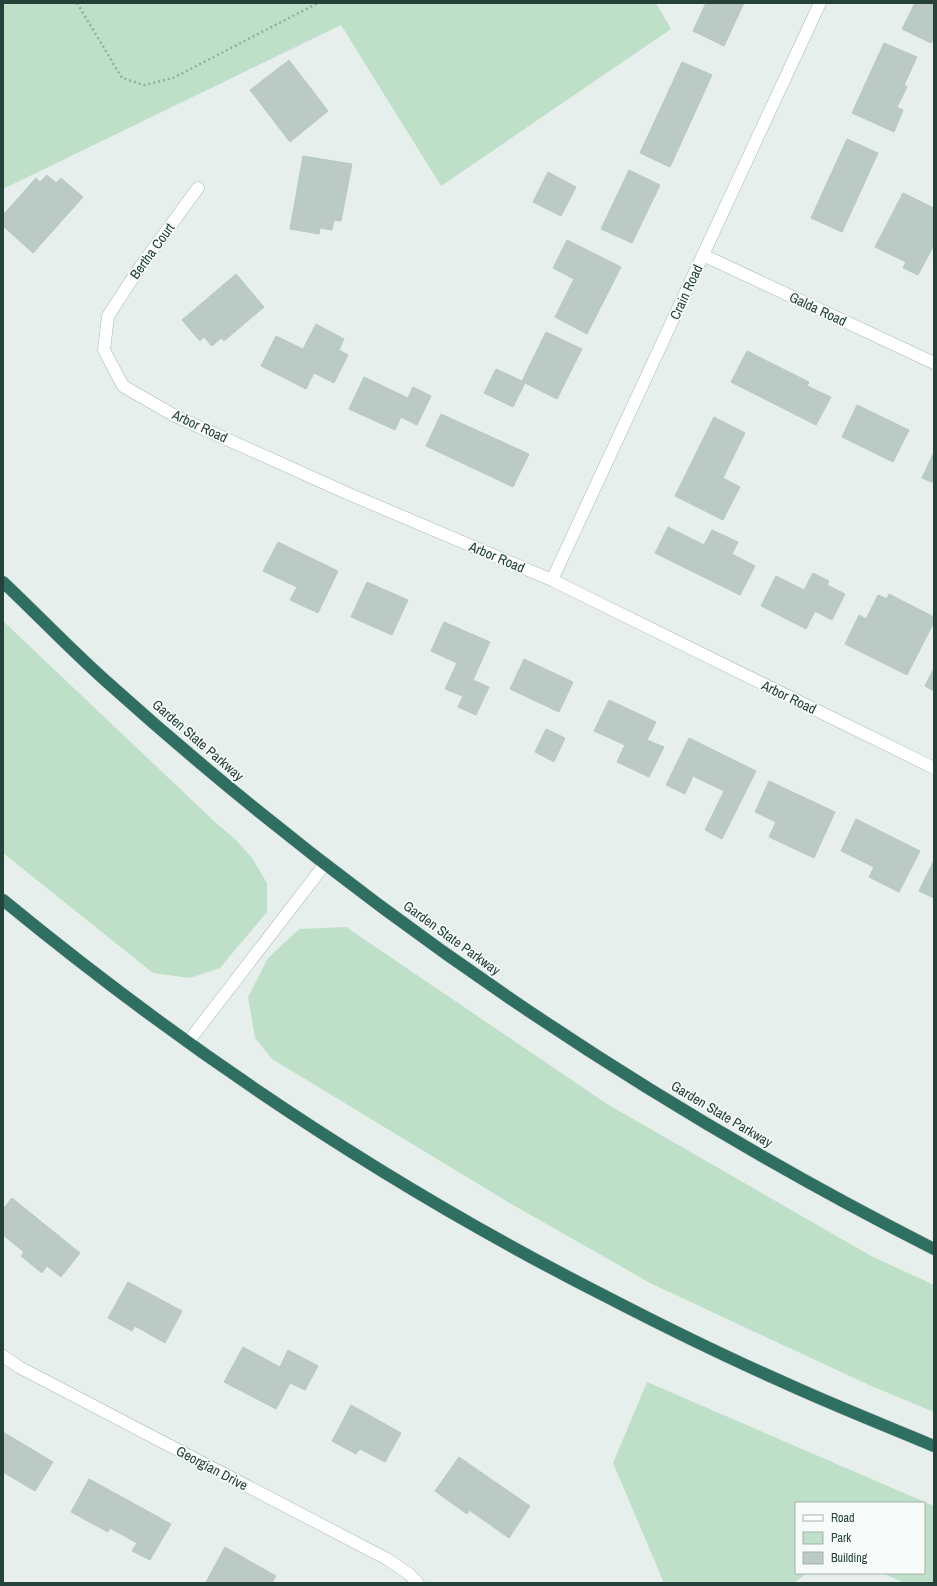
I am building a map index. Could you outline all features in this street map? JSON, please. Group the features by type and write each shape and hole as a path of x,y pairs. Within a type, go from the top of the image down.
{"highway":[{"name":"Garden State Parkway","path":"3,582 105,680 251,805 325,864 483,980 647,1087 814,1186 934,1249"},
{"path":"3,900 109,984 188,1042 351,1152 437,1205 606,1297 791,1386 934,1446"}],"street":[{"name":"Crain Road","path":"552,580 820,3"},
{"name":"Bertha Court","path":"108,316 140,267 198,188"},
{"name":"Galda Road","path":"703,255 934,362"},
{"name":"Arbor Road","path":"108,316 104,350 123,386 182,419 349,494 552,580 934,768"},
{"path":"188,1042 325,864"},
{"name":"Georgian Drive","path":"3,1356 19,1367 387,1560 409,1574 418,1583"}],"path":[{"path":"77,3 122,78 144,85 173,78 318,3"}],"green space":[{"path":"3,3 656,3 671,29 441,186 341,25 3,189"},
{"path":"3,621 215,822 236,840 252,858 267,883 267,912 220,968 190,978 153,973 3,853"},
{"path":"346,927 607,1104 873,1257 934,1285 934,1412 869,1385 652,1284 513,1205 272,1059 255,1038 248,997 268,958 299,929"},
{"path":"647,1382 925,1502 795,1502 795,1574 806,1574 793,1583 664,1583 613,1463"},
{"path":"925,1502 934,1506 934,1583 905,1583 884,1574 925,1574"}],"building":[{"path":"706,3 744,3 724,46 693,31"},
{"path":"915,3 934,3 934,38 931,43 902,29"},
{"path":"884,43 917,57 904,85 907,87 897,107 903,110 894,132 852,113"},
{"path":"289,60 328,111 290,142 250,90"},
{"path":"682,62 712,75 670,167 640,153"},
{"path":"847,139 878,153 842,232 811,218"},
{"path":"303,156 352,164 341,221 334,220 332,230 320,228 319,234 290,229"},
{"path":"629,170 660,185 632,243 601,229"},
{"path":"548,172 576,187 561,216 533,202"},
{"path":"47,175 56,183 61,178 83,197 33,253 3,226 3,215 36,178 40,182"},
{"path":"903,193 934,208 934,245 918,275 903,268 906,262 875,247"},
{"path":"567,240 621,267 587,334 555,317 574,279 553,268"},
{"path":"236,274 264,307 224,341 221,338 212,346 204,337 200,341 182,320"},
{"path":"316,324 344,339 339,350 348,355 334,383 314,373 306,389 261,366 276,336 303,349"},
{"path":"546,332 582,349 557,399 525,383 513,407 484,393 496,369 522,381"},
{"path":"747,351 809,382 807,386 831,397 816,425 731,382"},
{"path":"364,377 408,398 413,387 431,396 417,425 401,417 395,430 349,409"},
{"path":"857,405 909,430 893,462 842,437"},
{"path":"441,414 529,454 513,487 426,446"},
{"path":"714,417 745,433 723,478 740,487 723,520 675,496"},
{"path":"934,452 934,483 922,478"},
{"path":"668,527 704,545 712,530 738,542 732,554 755,566 740,595 655,553"},
{"path":"278,542 338,571 318,613 290,600 297,587 263,571"},
{"path":"813,573 829,581 827,585 845,594 832,620 815,611 806,629 761,606 776,576 804,590"},
{"path":"367,582 408,600 392,635 351,617"},
{"path":"889,594 934,617 934,622 907,675 845,644 859,615 866,619 878,595 887,599"},
{"path":"444,622 490,642 473,680 489,687 476,715 458,707 463,696 445,689 457,663 431,651"},
{"path":"524,659 573,682 559,712 510,689"},
{"path":"934,668 934,691 925,686"},
{"path":"609,700 656,722 647,740 664,747 649,777 617,762 625,745 594,731"},
{"path":"546,729 565,738 554,762 535,752"},
{"path":"689,738 756,771 722,839 705,830 724,791 693,776 685,794 666,785"},
{"path":"769,781 835,812 814,858 769,837 776,822 755,812"},
{"path":"856,819 920,851 899,892 869,877 874,867 841,851"},
{"path":"934,860 934,898 919,891"},
{"path":"12,1198 80,1253 61,1277 47,1266 42,1273 21,1256 24,1252 3,1235 3,1209"},
{"path":"128,1282 182,1311 165,1343 135,1326 132,1331 108,1318"},
{"path":"243,1347 280,1367 288,1350 318,1366 305,1390 290,1383 276,1409 224,1382"},
{"path":"351,1405 401,1433 385,1462 360,1449 356,1454 332,1441"},
{"path":"3,1432 53,1462 35,1491 3,1472"},
{"path":"459,1457 530,1506 509,1538 469,1510 467,1514 435,1491"},
{"path":"89,1479 171,1524 150,1560 132,1551 137,1543 110,1528 108,1532 71,1512"},
{"path":"225,1547 276,1576 272,1583 206,1582"}]}
